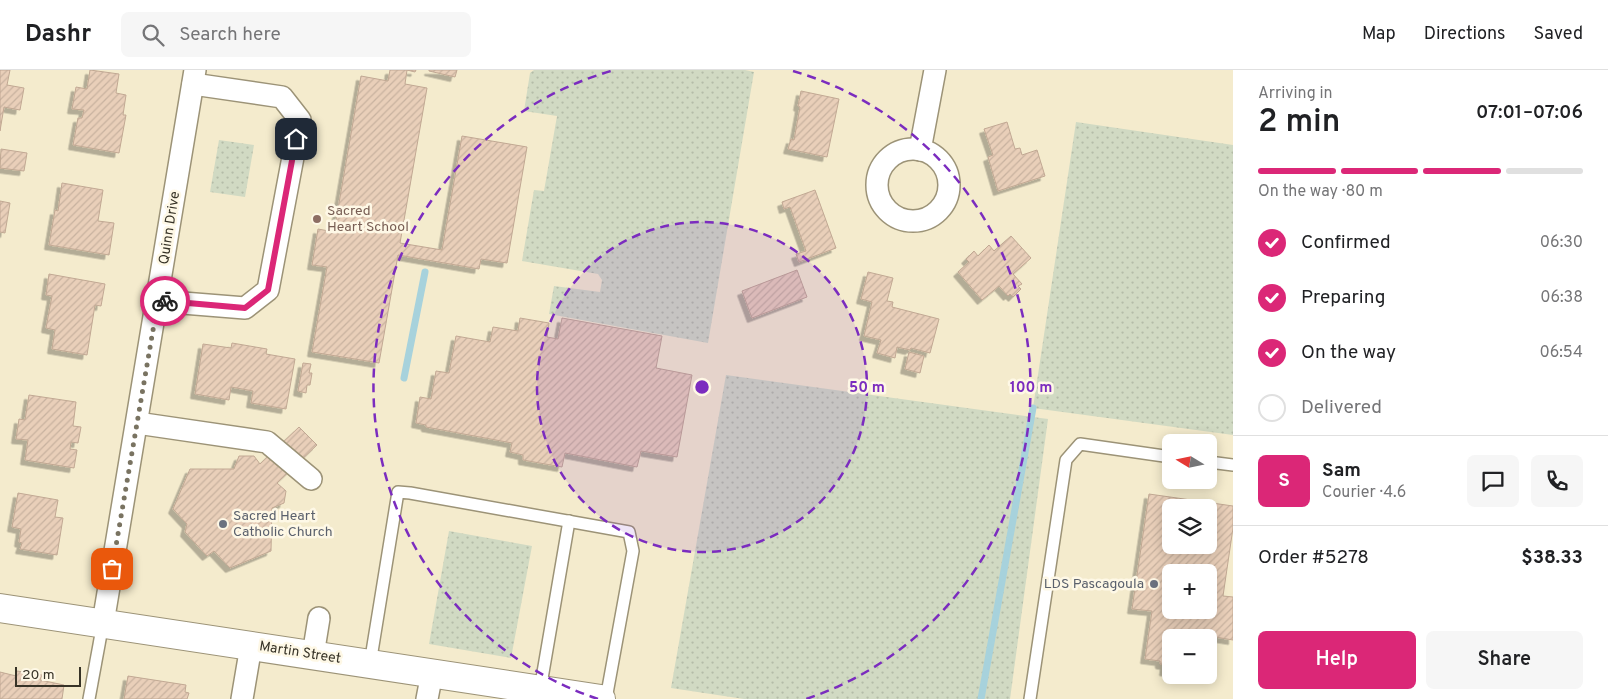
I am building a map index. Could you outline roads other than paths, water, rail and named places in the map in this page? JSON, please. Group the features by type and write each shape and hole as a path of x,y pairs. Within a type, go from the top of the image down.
{"street":[{"path":"920,150 934,70"},
{"path":"158,301 245,308 268,290 300,120 282,97 194,77"},
{"name":"Quinn Drive","path":"103,623 194,77"},
{"path":"137,423 267,442 312,479"},
{"name":"Martin Street","path":"0,608 370,664 430,686 540,690 601,699"},
{"path":"313,655 319,618"},
{"path":"242,699 251,646"}],"lane":[{"path":"1030,699 1066,460 1080,444 1162,455"},
{"path":"1218,463 1233,465"},
{"path":"370,664 398,492 629,532 633,551 606,699"},
{"path":"540,690 569,522"},
{"path":"89,699 103,623"}],"waterway":[{"path":"404,378 425,272"},
{"path":"981,699 1033,408"}],"place":[{"name":"Sacred Heart School","path":"317,219"},
{"name":"Sacred Heart Catholic Church","path":"223,524"},
{"name":"LDS Pascagoula","path":"1154,584"}]}
